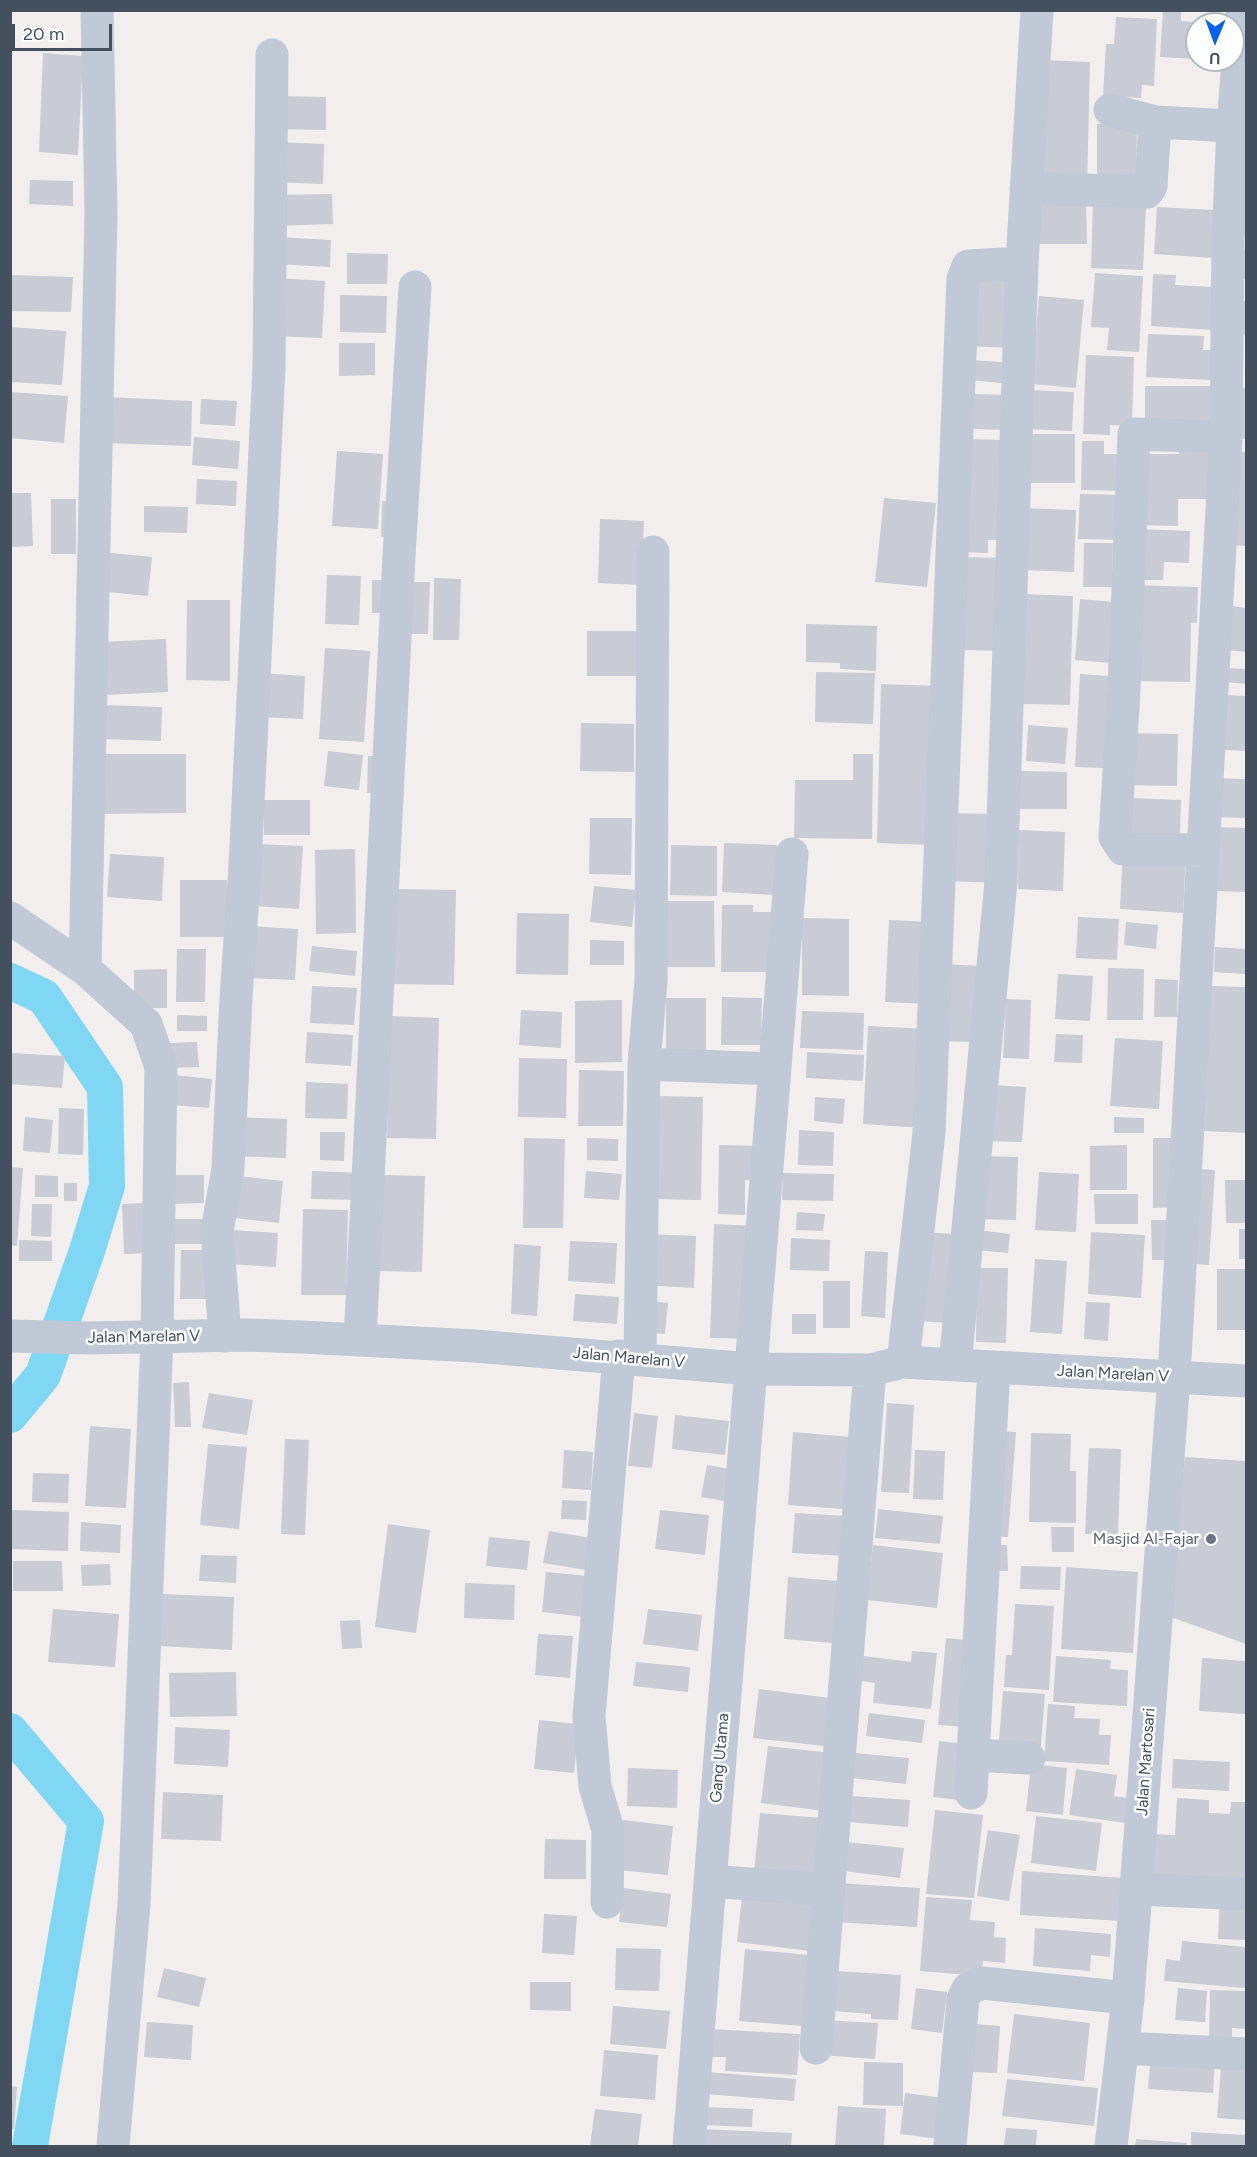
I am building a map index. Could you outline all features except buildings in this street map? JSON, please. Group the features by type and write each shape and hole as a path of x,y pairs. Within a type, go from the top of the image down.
{"street":[{"path":"85,969 101,213 97,10"},
{"path":"955,1365 1001,882 1022,263 1037,10"},
{"name":"Jalan Martosari","path":"1111,2146 1128,1998 1137,1889 1174,1377 1226,437 1228,242 1233,126 1242,10"},
{"path":"225,1336 217,1231 228,1168 246,855 268,367 272,55"},
{"path":"1110,110 1155,122 1233,126"},
{"path":"1026,188 1148,192 1151,186 1155,122"},
{"path":"903,1362 929,1133 963,279 968,266 1022,263"},
{"path":"360,1340 399,556 415,287"},
{"path":"1203,850 1123,849 1115,837 1124,690 1134,434 1226,437"},
{"path":"607,1902 608,1830 595,1786 589,1716 629,1357 644,1064 651,981 653,552"},
{"name":"Gang Utama","path":"689,2146 792,854"},
{"path":"10,918 85,969 146,1024 161,1067 157,1338 134,1904 113,2146"},
{"path":"644,1064 775,1069"},
{"name":"Jalan Marelan V","path":"10,1336 157,1338 225,1336 360,1340 629,1357 751,1369 870,1370 903,1362 1246,1381"},
{"path":"971,1793 994,1367"},
{"path":"816,2048 870,1370"},
{"path":"973,1755 1029,1758"},
{"path":"710,1881 828,1890"},
{"path":"1137,1889 1246,1894"},
{"path":"950,2146 963,1999 968,1989 982,1983 1128,1998"},
{"path":"1122,2048 1246,2054"}],"waterway":[{"path":"10,981 44,997 105,1087 107,1186 87,1251 43,1375 10,1415"},
{"path":"10,1731 86,1821 30,2146"}],"place":[{"name":"Masjid Al-Fajar","path":"1211,1539"}]}
